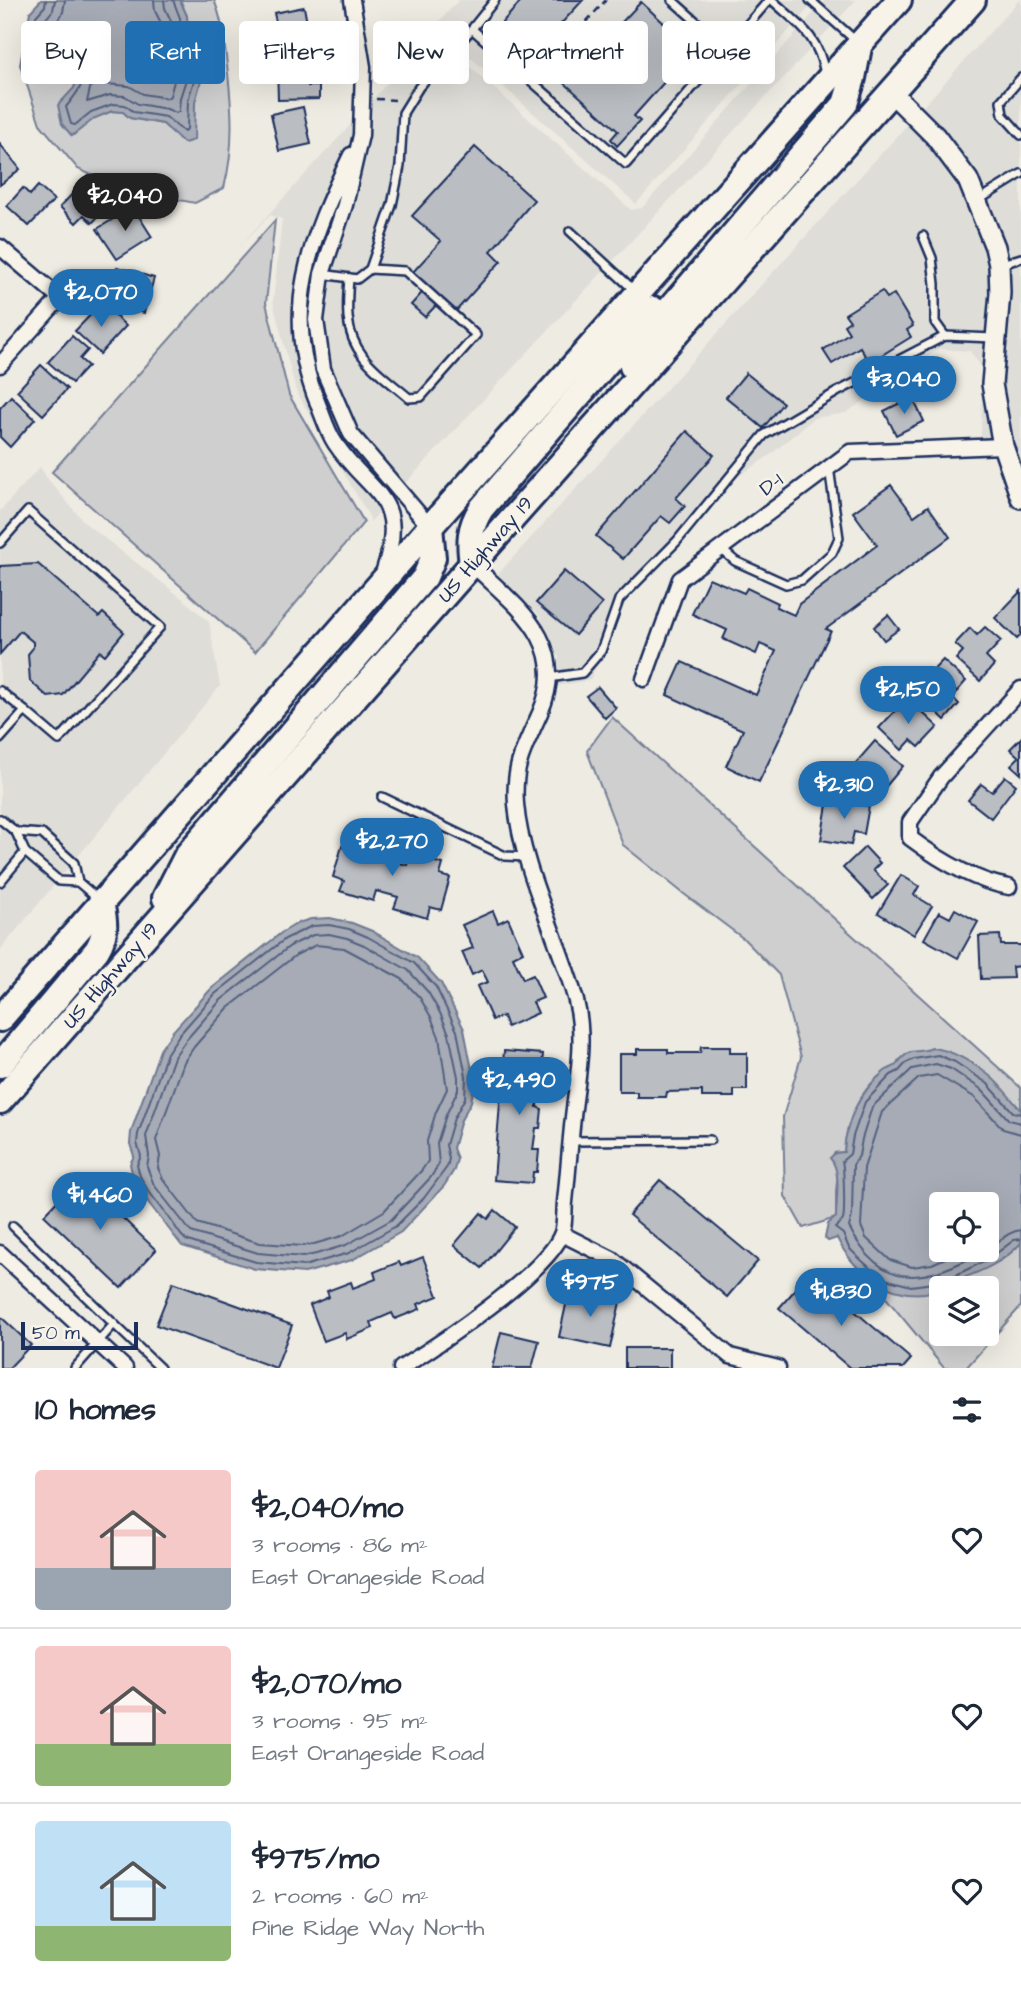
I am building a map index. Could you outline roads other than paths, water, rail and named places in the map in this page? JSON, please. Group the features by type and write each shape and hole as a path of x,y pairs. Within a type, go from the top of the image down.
{"highway":[{"path":"0,1018 430,527 899,0"},
{"name":"US Highway 19","path":"0,1101 973,0"},
{"path":"608,410 655,326 845,104 859,44"},
{"path":"472,564 469,541 472,523 481,509 595,374 669,292 710,212"},
{"path":"147,933 187,855 425,577 433,558 430,527"},
{"path":"0,1065 97,950 105,937 106,923 101,902"}],"street":[{"path":"352,0 363,67 361,135 345,205 322,274 316,320 323,369 351,434 430,527"},
{"path":"891,92 934,136 968,180 995,247 1000,293 992,384 1003,446 1021,498"},
{"path":"361,135 331,197 309,256 299,323 306,376 334,442 387,505 393,521 392,548 384,572 370,596"},
{"path":"0,247 60,298 0,365"},
{"name":"D-1","path":"644,679 680,579 850,452 1003,446"},
{"path":"401,1368 504,1296 542,1262 562,1234 581,1038 576,1003 528,857 516,805 516,776 521,751 541,712 549,688 545,646 531,621 472,564"},
{"path":"1009,887 990,884 929,853 910,838 910,830 911,822 941,777 1021,689"},
{"path":"562,1234 612,1259 730,1356 778,1368"},
{"path":"0,1253 125,1368"}],"lane":[{"path":"322,274 357,279 370,269 392,205 400,166 403,113 419,87 495,0"},
{"path":"673,0 697,21"},
{"path":"752,21 771,0 813,38 818,47 826,83"},
{"path":"810,0 859,44"},
{"path":"471,30 626,164 696,84"},
{"path":"1021,78 1000,101 1003,115 1021,135"},
{"path":"976,202 1021,174"},
{"path":"570,231 638,293"},
{"path":"923,236 932,258 935,322 945,336"},
{"path":"999,265 1021,258"},
{"path":"349,278 348,316 355,348 409,398 421,397 476,335 405,271 370,269"},
{"path":"549,678 582,673 601,651 620,600 677,541 764,435 837,392 945,336 995,338"},
{"path":"721,548 735,561 786,584 802,580 832,553 839,538 829,467"},
{"path":"0,543 28,511 160,627 59,740 0,691"},
{"path":"0,740 24,711"},
{"path":"382,797 505,856 528,857"},
{"path":"0,819 16,832 25,852 60,881 78,882"},
{"path":"16,832 42,834 74,863 78,882 101,902"},
{"path":"0,882 25,852"},
{"path":"571,1140 710,1140"},
{"path":"13,1226 160,1368"},
{"path":"75,1368 114,1324"}],"water":[{"path":"41,0 180,0 187,21 125,21 125,84 200,84 195,102 194,140 184,143 163,124 130,118 123,112 112,111 95,118 72,136 62,124 58,105 75,84 111,84 111,21 28,21 30,12"},
{"path":"330,918 372,931 418,958 441,983 464,1029 473,1075 473,1092 453,1148 457,1159 454,1170 444,1186 401,1232 352,1260 305,1273 255,1269 182,1246 141,1193 133,1178 130,1164 134,1156 130,1144 131,1132 160,1050 173,1031 211,989 281,933 311,919"},
{"path":"939,1049 963,1058 995,1081 1021,1110 1021,1243 999,1261 999,1192 929,1192 929,1262 997,1262 968,1276 929,1276 929,1292 925,1293 897,1291 884,1286 852,1261 837,1238 828,1241 825,1238 828,1224 836,1217 837,1178 830,1158 835,1153 844,1152 852,1117 869,1087 885,1071 914,1051"}]}
